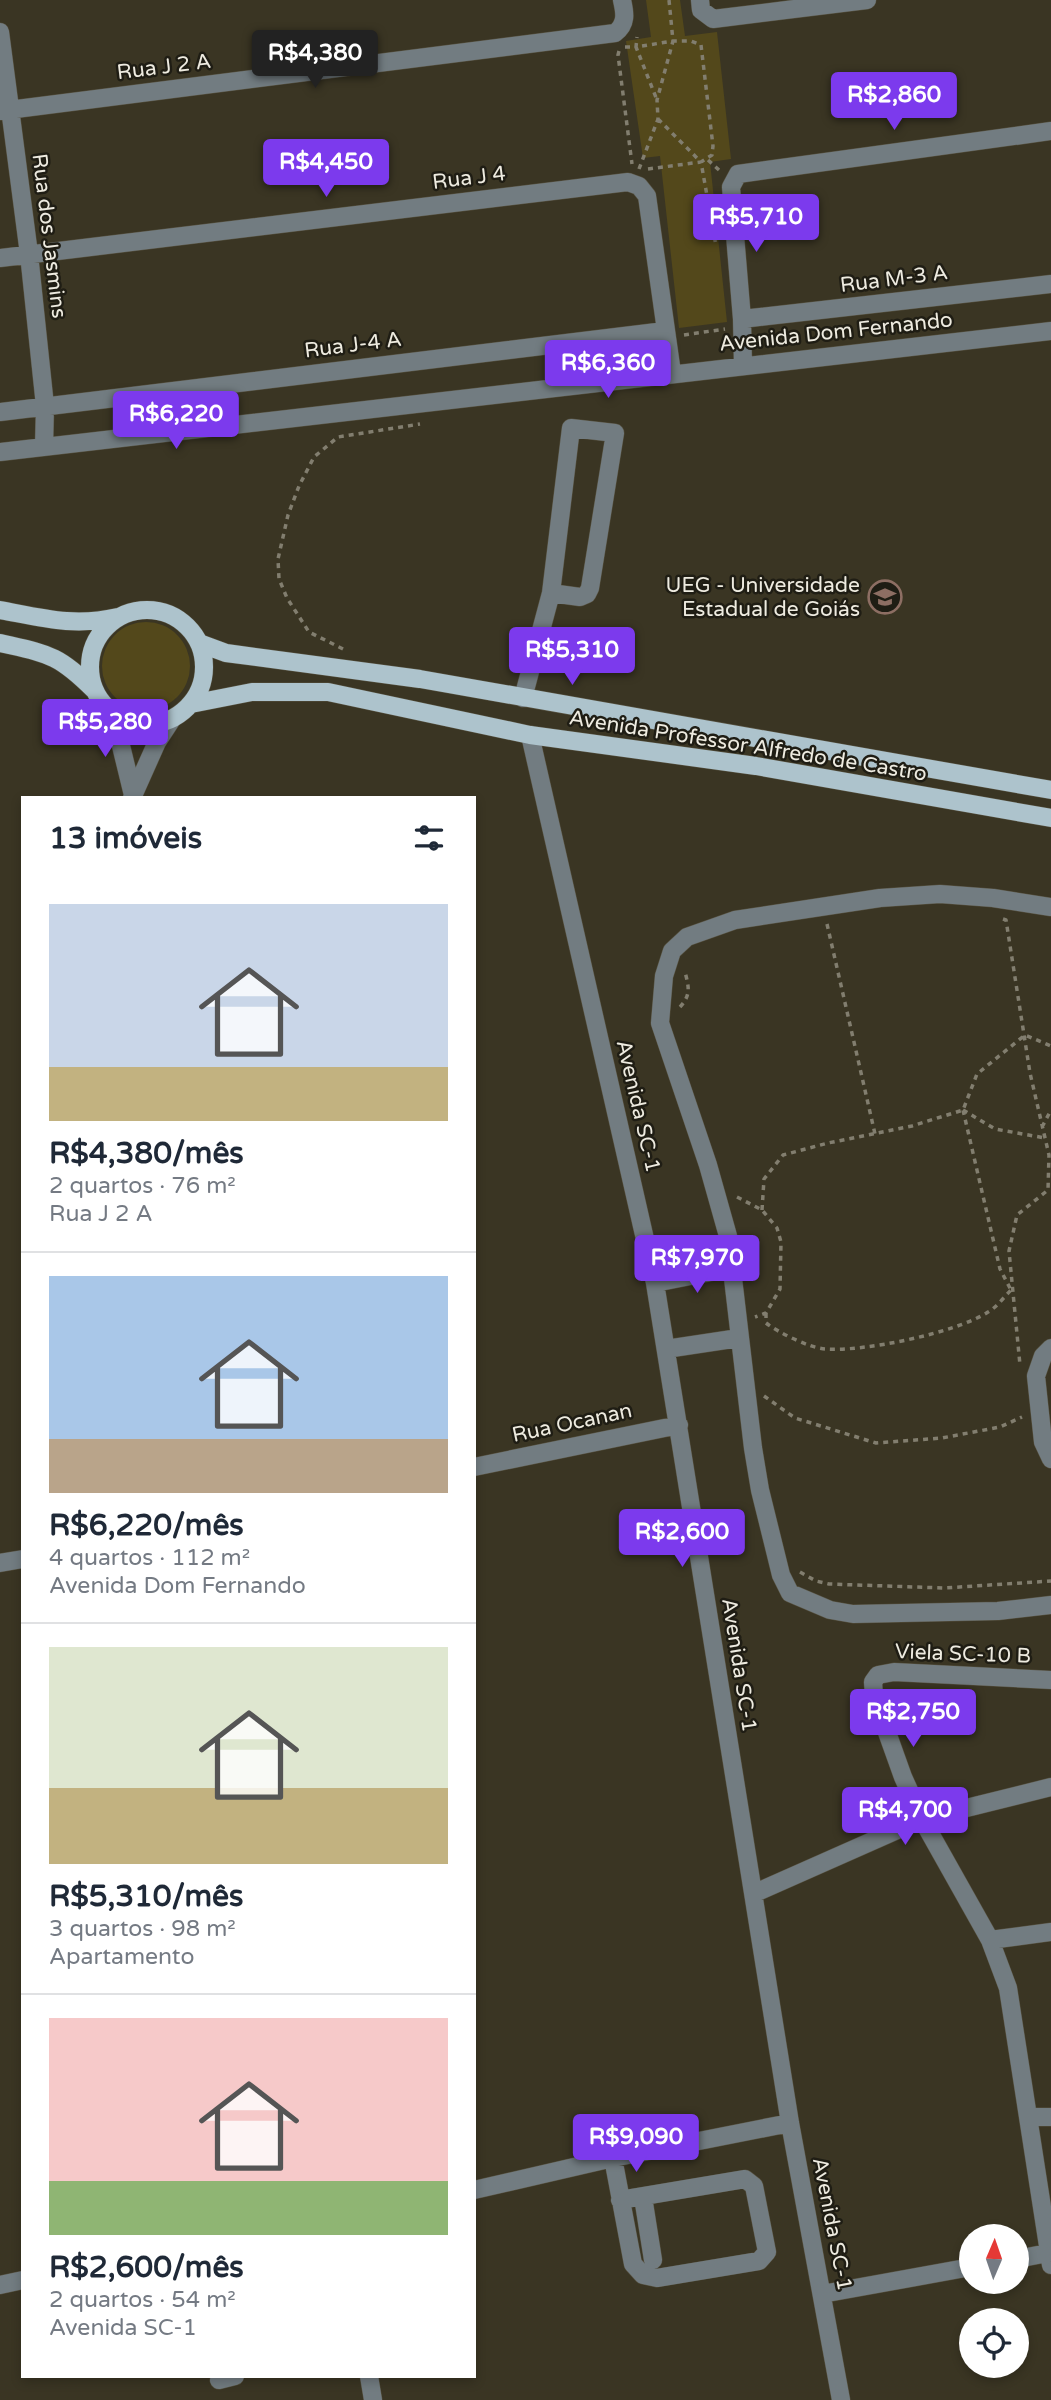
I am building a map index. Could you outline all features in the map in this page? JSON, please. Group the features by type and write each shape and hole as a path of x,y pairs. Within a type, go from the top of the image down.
{"main road":[{"path":"0,610 55,620 92,623 136,612 166,614 180,621 199,643 204,664 202,685 191,704 172,719 142,724 113,713 95,691 61,660 46,653 0,643"},
{"path":"95,691 90,670 93,649 104,630 121,617"},
{"name":"Avenida Professor Alfredo de Castro","path":"199,643 226,653 420,680 1051,790"},
{"name":"Avenida Professor Alfredo de Castro","path":"191,704 252,692 328,692 530,735 770,769 1051,818"}],"street":[{"name":"Rua J 2 A","path":"5,110 615,33 620,29 625,16 622,0"},
{"path":"700,0 701,10 713,19 867,0"},
{"name":"Rua dos Jasmins","path":"0,32 5,110 29,254 45,406 44,447"},
{"path":"743,366 735,321 731,187 738,174 1051,131"},
{"name":"Rua J 4","path":"0,258 628,182 639,186 647,197 673,333 672,373"},
{"name":"Rua M-3 A","path":"735,321 1051,284"},
{"name":"Avenida Dom Fernando","path":"0,452 1051,331"},
{"name":"Rua J-4 A","path":"0,412 673,333"},
{"path":"523,698 551,593 571,428 615,433 590,588 587,594 580,597 551,593"},
{"path":"113,713 133,796"},
{"path":"133,796 157,742 172,719"},
{"name":"Avenida SC-1","path":"530,735 655,1283 790,2123 841,2400"},
{"path":"1051,908 993,898 940,894 880,898 735,920 687,937 672,951 664,976 660,1023 708,1166 728,1236 760,1490 781,1575 790,1593 830,1610 853,1615 998,1611 1051,1605"},
{"path":"655,1283 731,1268"},
{"path":"666,1349 739,1338"},
{"path":"1051,1348 1042,1356 1036,1376 1043,1443 1051,1459"},
{"name":"Rua Ocanan","path":"476,1467 679,1425"},
{"path":"0,1563 21,1559"},
{"name":"Viela SC-10 B","path":"922,1819 903,1777 874,1696 872,1686 875,1677 894,1672 1051,1680"},
{"path":"755,1893 922,1819 1051,1787"},
{"path":"922,1819 990,1940 1008,1988 1049,2259 1029,2259"},
{"path":"990,1940 1051,1932"},
{"path":"1028,2117 1051,2117"},
{"path":"476,2190 613,2158 790,2123"},
{"path":"613,2158 620,2200 633,2264 643,2275 657,2278 759,2261 767,2252 754,2186 745,2179 620,2200"},
{"path":"643,2197 653,2260"},
{"path":"822,2294 959,2269"},
{"path":"0,2285 21,2280"},
{"path":"369,2378 373,2400"}],"path":[{"path":"639,170 658,119 657,100 673,41 669,0"},
{"path":"638,33 636,47 657,100"},
{"path":"639,170 701,163 712,155 701,45 691,41 673,41 620,49 618,55 629,156 632,164 639,170 646,174"},
{"path":"658,119 701,163 717,255"},
{"path":"673,333 724,329 735,321"},
{"path":"998,915 1006,920 1049,1155 1048,1190 1017,1215 1009,1251 1020,1368"},
{"path":"818,921 826,920 874,1133"},
{"path":"674,1014 687,1000 689,988 682,963"},
{"path":"1025,1035 1051,1046"},
{"path":"1018,1329 1011,1290 1000,1269 963,1110 977,1074 1025,1035"},
{"path":"762,1210 764,1179 783,1155 912,1126 963,1110 995,1129 1045,1138"},
{"path":"1042,1127 1051,1110"},
{"path":"727,1191 762,1210 776,1228 781,1242 780,1289 766,1313 766,1323 776,1331 822,1349 849,1350 895,1343 955,1326 989,1312 1011,1290"},
{"path":"747,1320 766,1313"},
{"path":"754,1389 795,1418 876,1443 942,1438 975,1432 1000,1427 1027,1414 1028,1423"},
{"path":"795,1568 829,1584 944,1588 1051,1581"}],"shaded area":[{"path":"646,0 680,0 685,36 717,32 731,159 710,162 727,322 679,328 660,156 643,158 626,41 651,37"},
{"path":"146,622 163,626 177,635 186,649 190,666 186,683 177,697 163,706 146,710 129,706 115,697 106,683 102,666 106,649 115,635 129,626"}],"place":[{"name":"UEG - Universidade Estadual de Goiás","path":"885,597"}]}
